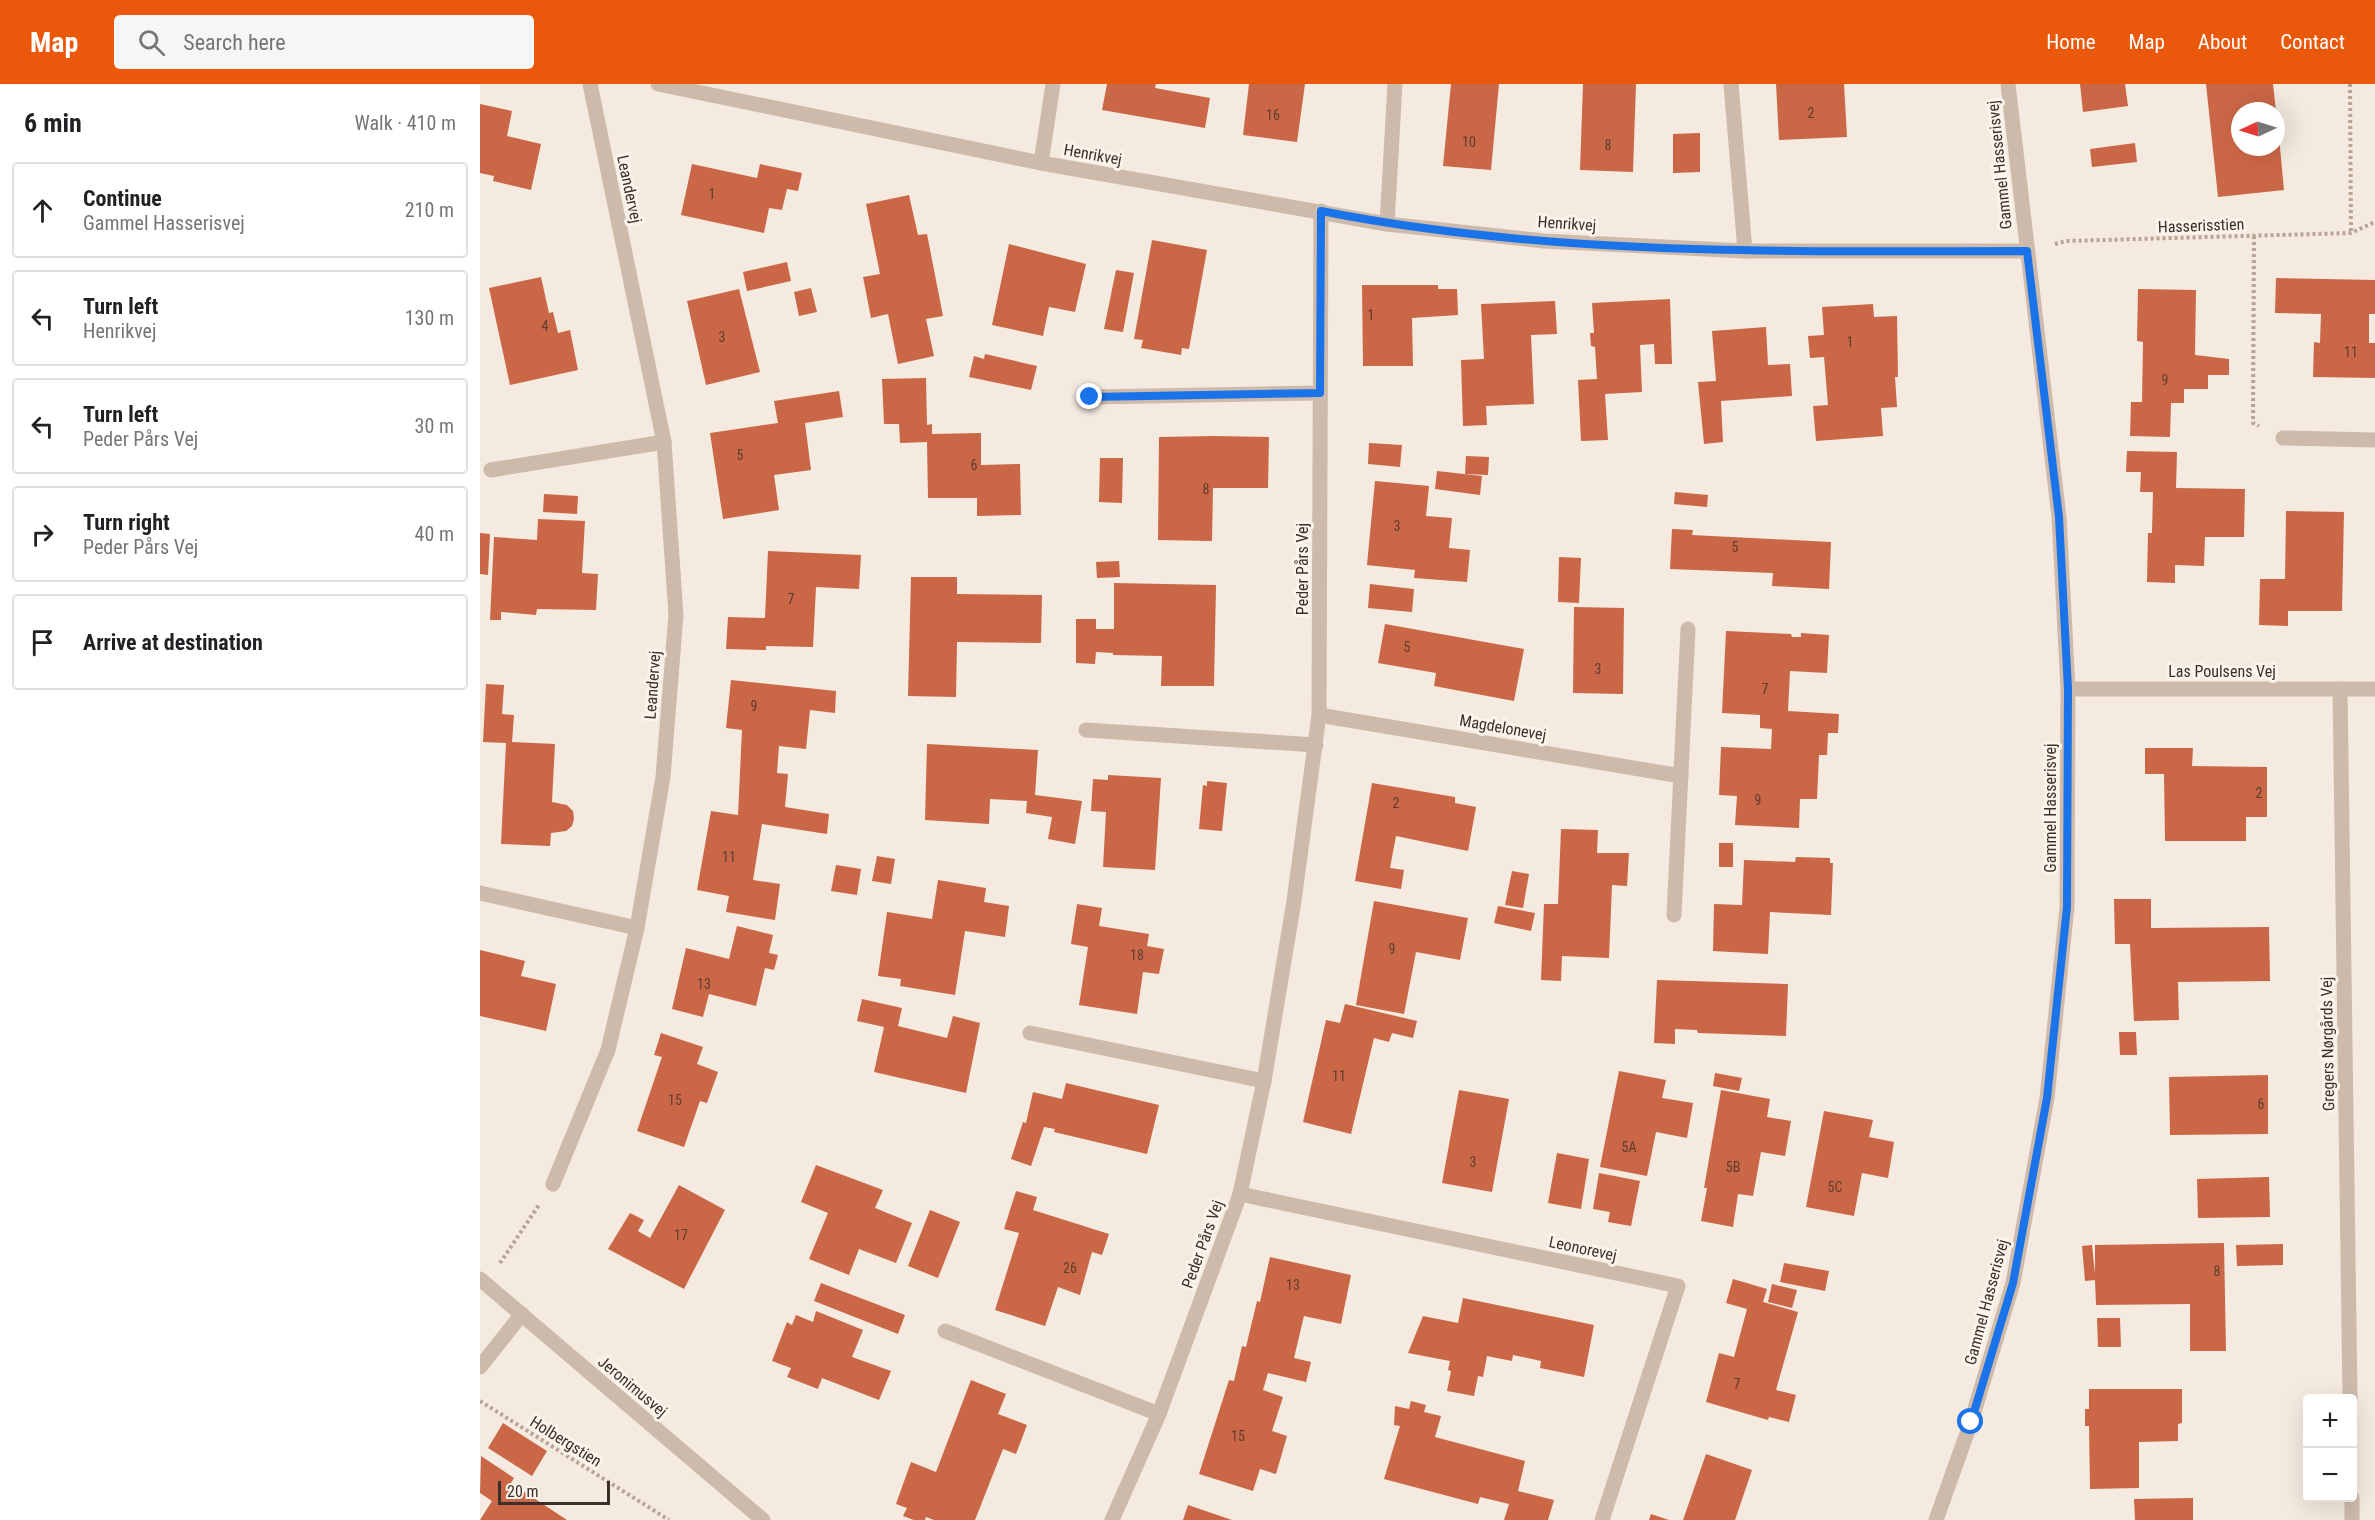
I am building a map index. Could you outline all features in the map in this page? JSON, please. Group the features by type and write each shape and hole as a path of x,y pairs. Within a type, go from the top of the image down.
{"street":[{"name":"Leandervej","path":"553,1184 608,1050 637,928 663,777 676,615 664,442 590,84"},
{"name":"Henrikvej","path":"658,84 720,91 1041,163 1388,224 1544,241 1745,251 2027,251"},
{"name":"Henrikvej","path":"1041,163 1053,84"},
{"path":"1388,224 1395,84"},
{"path":"1731,84 1745,251"},
{"name":"Gammel Hasserisvej","path":"1936,1520 1971,1422 2013,1283 2047,1098 2067,907 2068,689 2059,517 2008,84"},
{"name":"Peder Pårs Vej","path":"1112,1520 1159,1414 1240,1194 1264,1081 1294,901 1319,714 1321,211"},
{"path":"1090,397 1320,393"},
{"path":"2283,438 2375,440"},
{"path":"491,470 664,442"},
{"path":"1674,915 1688,628"},
{"name":"Las Poulsens Vej","path":"2068,689 2375,689"},
{"name":"Gregers Nørgårds Vej","path":"2340,689 2350,1394"},
{"name":"Magdelonevej","path":"1319,714 1681,776"},
{"path":"1086,730 1316,745"},
{"path":"480,893 637,928"},
{"path":"1030,1033 1264,1081"},
{"name":"Leonorevej","path":"1240,1194 1678,1286 1602,1520"},
{"name":"Jeronimusvej","path":"483,1282 763,1520"},
{"path":"480,1367 522,1314"},
{"path":"945,1331 1159,1414"},
{"path":"2352,1502 2352,1520"}],"path":[{"path":"2350,84 2351,233"},
{"name":"Hasserisstien","path":"2027,251 2066,241 2351,233 2375,222"},
{"path":"2254,236 2253,423 2283,438"},
{"path":"483,1282 553,1184"},
{"name":"Holbergstien","path":"480,1401 669,1520"}],"building":[{"path":"1107,84 1156,84 1155,88 1210,98 1205,128 1102,110"},
{"path":"1249,84 1305,84 1297,142 1243,135"},
{"path":"1451,84 1499,84 1491,170 1443,166"},
{"path":"1583,84 1636,84 1633,172 1580,170"},
{"path":"1776,84 1844,84 1847,137 1779,140"},
{"path":"2080,84 2125,84 2128,106 2083,112"},
{"path":"2206,84 2273,84 2275,102 2231,102 2231,156 2281,156 2284,190 2218,197"},
{"path":"480,104 512,111 507,136 541,144 531,190 493,181 494,176 480,173"},
{"path":"1700,133 1700,172 1673,173 1673,134"},
{"path":"2135,143 2137,162 2092,167 2090,149"},
{"path":"692,164 757,178 760,164 802,173 798,191 787,189 782,210 769,208 764,233 681,215"},
{"path":"909,195 918,235 927,234 943,316 926,319 934,356 898,364 888,314 871,318 863,277 880,274 866,204"},
{"path":"1152,240 1207,250 1189,349 1182,348 1181,355 1141,348 1143,340 1134,339"},
{"path":"1009,244 1086,264 1075,312 1049,307 1043,336 992,325"},
{"path":"787,262 791,281 747,291 743,272"},
{"path":"1116,270 1134,273 1123,332 1104,329"},
{"path":"541,277 549,313 553,312 558,333 570,330 578,370 510,385 489,288"},
{"path":"2276,278 2375,280 2375,314 2369,314 2369,343 2375,343 2375,378 2313,377 2314,342 2320,343 2321,314 2275,313"},
{"path":"1362,285 1438,285 1438,289 1457,289 1458,315 1412,318 1413,366 1363,366"},
{"path":"811,288 817,312 799,316 794,292"},
{"path":"739,289 760,372 706,385 687,301"},
{"path":"2138,289 2196,290 2195,355 2229,359 2229,375 2208,375 2208,389 2184,389 2184,403 2171,403 2170,437 2130,436 2131,402 2142,402 2143,342 2137,341"},
{"path":"1670,299 1672,364 1655,364 1654,344 1640,345 1642,392 1605,394 1608,440 1581,441 1578,380 1597,379 1595,347 1591,346 1590,333 1594,333 1592,303"},
{"path":"1555,301 1557,334 1531,335 1534,404 1486,406 1487,425 1463,426 1461,360 1484,359 1481,304"},
{"path":"1873,304 1874,317 1897,316 1898,377 1895,377 1897,407 1881,408 1883,436 1816,441 1813,406 1828,405 1824,357 1810,358 1808,336 1824,335 1822,307"},
{"path":"1766,327 1768,365 1790,364 1792,396 1721,401 1723,442 1704,444 1698,382 1716,381 1712,331"},
{"path":"985,354 1037,366 1031,390 969,377 974,356 984,359"},
{"path":"926,378 927,425 932,424 932,434 981,433 981,465 1020,464 1021,515 977,516 977,498 928,498 927,442 900,443 899,424 884,424 882,379"},
{"path":"839,391 843,417 805,423 811,470 774,475 779,510 723,519 710,433 778,423 774,401"},
{"path":"1159,437 1269,437 1268,488 1213,488 1212,541 1158,540"},
{"path":"1369,443 1402,445 1400,467 1368,464"},
{"path":"2127,451 2177,452 2176,488 2245,489 2244,537 2205,537 2204,566 2175,565 2175,583 2147,582 2148,533 2152,533 2153,492 2140,492 2141,472 2126,472"},
{"path":"1466,456 1489,457 1488,475 1465,474"},
{"path":"1100,458 1123,458 1122,503 1099,502"},
{"path":"1437,471 1482,476 1480,495 1435,489"},
{"path":"1375,481 1429,486 1426,516 1452,518 1449,548 1470,550 1467,582 1414,578 1415,570 1367,565"},
{"path":"1675,492 1708,495 1707,507 1674,504"},
{"path":"544,494 578,496 577,514 543,512"},
{"path":"2286,511 2344,512 2342,611 2288,611 2288,626 2259,625 2260,579 2285,579"},
{"path":"538,519 585,521 582,573 598,574 596,610 537,609 536,615 501,612 501,620 490,620 494,537 537,540"},
{"path":"1672,529 1693,530 1692,535 1831,542 1829,589 1772,586 1773,573 1670,569"},
{"path":"480,533 490,534 488,575 480,574"},
{"path":"768,551 861,555 859,589 816,587 813,647 766,646 766,650 726,649 728,617 765,618"},
{"path":"1559,557 1581,558 1579,603 1558,602"},
{"path":"1119,561 1120,577 1097,578 1096,562"},
{"path":"911,577 957,577 957,594 1042,595 1041,643 957,642 956,697 908,696"},
{"path":"1114,583 1216,585 1214,686 1161,686 1162,656 1113,655 1113,653 1096,652 1095,664 1076,663 1076,619 1096,619 1096,629 1114,629"},
{"path":"1370,584 1414,589 1412,612 1368,608"},
{"path":"1574,607 1624,608 1623,694 1573,693"},
{"path":"1385,624 1524,649 1514,701 1434,686 1436,673 1378,663"},
{"path":"1726,631 1791,634 1792,637 1801,637 1801,633 1829,635 1827,673 1790,671 1788,711 1839,714 1838,733 1828,733 1827,755 1819,755 1817,799 1800,799 1799,828 1735,825 1737,796 1719,795 1721,747 1771,749 1772,729 1760,728 1760,715 1722,713"},
{"path":"731,680 836,691 835,713 810,710 806,749 779,746 777,773 788,774 785,807 829,814 827,834 762,824 753,880 780,884 775,920 726,912 729,896 697,890 711,811 738,815 742,730 726,728"},
{"path":"486,684 504,685 502,714 514,715 512,742 555,744 552,802 567,805 573,811 574,819 572,826 566,831 551,833 550,846 501,844 506,743 483,742"},
{"path":"927,744 1038,750 1035,795 1082,801 1075,844 1048,839 1052,817 1026,813 1027,801 990,799 989,824 925,820"},
{"path":"2145,748 2193,748 2192,766 2267,767 2267,817 2246,817 2246,841 2165,841 2164,774 2145,774"},
{"path":"1108,775 1161,778 1155,870 1103,867 1106,812 1091,811 1093,779 1108,780"},
{"path":"1207,781 1227,783 1222,831 1199,829 1203,785 1207,786"},
{"path":"1372,783 1455,797 1455,803 1476,807 1468,851 1396,836 1390,868 1404,870 1401,889 1355,881"},
{"path":"1561,829 1598,830 1597,853 1629,853 1627,886 1612,885 1609,958 1562,956 1561,981 1541,980 1544,904 1558,904"},
{"path":"1719,843 1733,843 1733,867 1719,867"},
{"path":"877,856 895,859 891,884 872,881"},
{"path":"1796,857 1830,858 1830,863 1833,863 1831,915 1770,912 1768,954 1713,951 1714,904 1742,905 1744,860 1795,862"},
{"path":"836,865 861,869 857,895 831,891"},
{"path":"1512,871 1529,874 1523,908 1505,905"},
{"path":"938,880 986,888 984,902 1009,906 1005,937 965,931 955,995 900,986 901,979 878,976 887,912 932,919"},
{"path":"2114,899 2151,899 2151,928 2269,927 2270,981 2178,982 2179,1020 2134,1021 2130,944 2115,944"},
{"path":"1374,901 1468,918 1460,960 1416,952 1404,1014 1356,1005"},
{"path":"1077,904 1102,908 1099,926 1149,934 1147,946 1164,949 1159,974 1143,972 1137,1014 1079,1005 1088,947 1071,944"},
{"path":"1498,906 1535,913 1531,931 1494,923"},
{"path":"737,926 773,935 769,953 778,955 774,970 765,968 756,1006 709,994 703,1017 672,1009 686,948 729,959"},
{"path":"480,950 525,961 521,976 556,984 546,1031 480,1016"},
{"path":"1657,980 1788,984 1786,1036 1698,1033 1697,1030 1675,1029 1675,1044 1654,1043"},
{"path":"862,999 902,1008 898,1026 947,1038 953,1016 980,1023 966,1093 874,1072 884,1027 857,1021"},
{"path":"1345,1004 1417,1021 1413,1038 1392,1033 1389,1042 1374,1038 1351,1134 1303,1122 1326,1020 1340,1023"},
{"path":"2119,1032 2136,1032 2137,1055 2120,1055"},
{"path":"661,1033 703,1047 697,1064 718,1072 707,1103 700,1101 684,1147 637,1131 662,1057 654,1055"},
{"path":"1619,1071 1666,1080 1662,1098 1693,1103 1687,1138 1656,1132 1647,1176 1600,1167"},
{"path":"1715,1073 1742,1078 1739,1091 1713,1086"},
{"path":"2268,1075 2268,1134 2170,1135 2169,1077"},
{"path":"1066,1083 1159,1105 1147,1154 1054,1132 1055,1129 1044,1127 1031,1166 1011,1159 1023,1122 1026,1123 1033,1092 1062,1099"},
{"path":"1459,1090 1509,1099 1492,1192 1442,1183"},
{"path":"1721,1090 1770,1099 1767,1117 1791,1121 1785,1156 1761,1152 1753,1196 1738,1194 1733,1227 1701,1221 1707,1188 1704,1188"},
{"path":"1824,1111 1873,1120 1869,1137 1894,1142 1888,1178 1862,1173 1854,1216 1806,1207"},
{"path":"1557,1153 1589,1159 1581,1209 1548,1203"},
{"path":"816,1165 883,1190 875,1208 912,1223 896,1263 859,1249 849,1275 809,1259 828,1213 801,1202"},
{"path":"1599,1173 1640,1181 1631,1226 1608,1222 1610,1212 1593,1209"},
{"path":"2269,1177 2270,1217 2198,1218 2197,1179"},
{"path":"679,1185 725,1210 684,1289 608,1249 630,1213 644,1220 638,1231 650,1238"},
{"path":"1016,1191 1037,1197 1033,1210 1109,1234 1102,1255 1092,1252 1080,1295 1058,1287 1045,1326 995,1310 1019,1233 1004,1229"},
{"path":"930,1210 960,1222 938,1278 908,1266"},
{"path":"2224,1243 2226,1351 2190,1351 2190,1304 2096,1305 2095,1280 2085,1281 2082,1246 2092,1245 2095,1274 2095,1245"},
{"path":"2283,1244 2283,1265 2237,1266 2236,1245"},
{"path":"1270,1257 1351,1275 1341,1324 1304,1316 1294,1358 1311,1362 1306,1382 1268,1373 1263,1390 1283,1397 1272,1431 1287,1436 1276,1474 1260,1469 1253,1491 1199,1474 1229,1380 1234,1381 1242,1346 1246,1347 1257,1301 1260,1302"},
{"path":"1784,1263 1829,1271 1825,1291 1780,1282"},
{"path":"1733,1279 1767,1289 1763,1302 1798,1312 1776,1390 1796,1395 1789,1422 1769,1417 1768,1420 1706,1402 1719,1353 1734,1357 1747,1309 1726,1303"},
{"path":"821,1283 905,1315 898,1334 814,1301"},
{"path":"1772,1284 1797,1290 1792,1308 1768,1302"},
{"path":"1463,1298 1594,1325 1584,1377 1540,1368 1541,1361 1513,1355 1512,1361 1487,1356 1483,1377 1478,1376 1474,1396 1447,1391 1451,1371 1448,1370 1450,1361 1408,1353 1423,1316 1458,1323"},
{"path":"816,1311 863,1330 852,1357 891,1371 879,1400 822,1378 818,1389 787,1377 791,1368 772,1361 787,1322 792,1325 796,1315 813,1322"},
{"path":"2097,1318 2120,1318 2121,1347 2098,1347"},
{"path":"971,1380 1006,1394 998,1414 1027,1425 1016,1454 1003,1449 975,1520 934,1520 926,1517 925,1520 914,1520 903,1516 907,1508 896,1504 911,1462 936,1472"},
{"path":"2089,1389 2182,1389 2182,1423 2178,1424 2178,1441 2139,1442 2139,1488 2090,1489 2089,1426 2085,1426 2085,1409 2089,1409"},
{"path":"1411,1401 1426,1405 1424,1412 1441,1416 1435,1437 1525,1461 1518,1491 1554,1500 1548,1520 1504,1520 1509,1504 1480,1497 1478,1504 1384,1479 1400,1426 1394,1425 1395,1406 1409,1409"},
{"path":"503,1423 547,1451 532,1476 488,1448"},
{"path":"1706,1454 1752,1470 1735,1520 1683,1520"},
{"path":"481,1456 514,1478 511,1483 567,1520 480,1520 492,1501 480,1493"},
{"path":"2193,1498 2193,1520 2135,1520 2134,1499"},
{"path":"1188,1505 1232,1520 1183,1520"},
{"path":"1651,1514 1669,1520 1649,1520"}],"route":[{"path":"1090,397 1320,393 1321,211 1388,224 1544,241 1745,251 2027,251 2059,517 2068,689 2067,907 2047,1098 2013,1283 1971,1422"}]}
